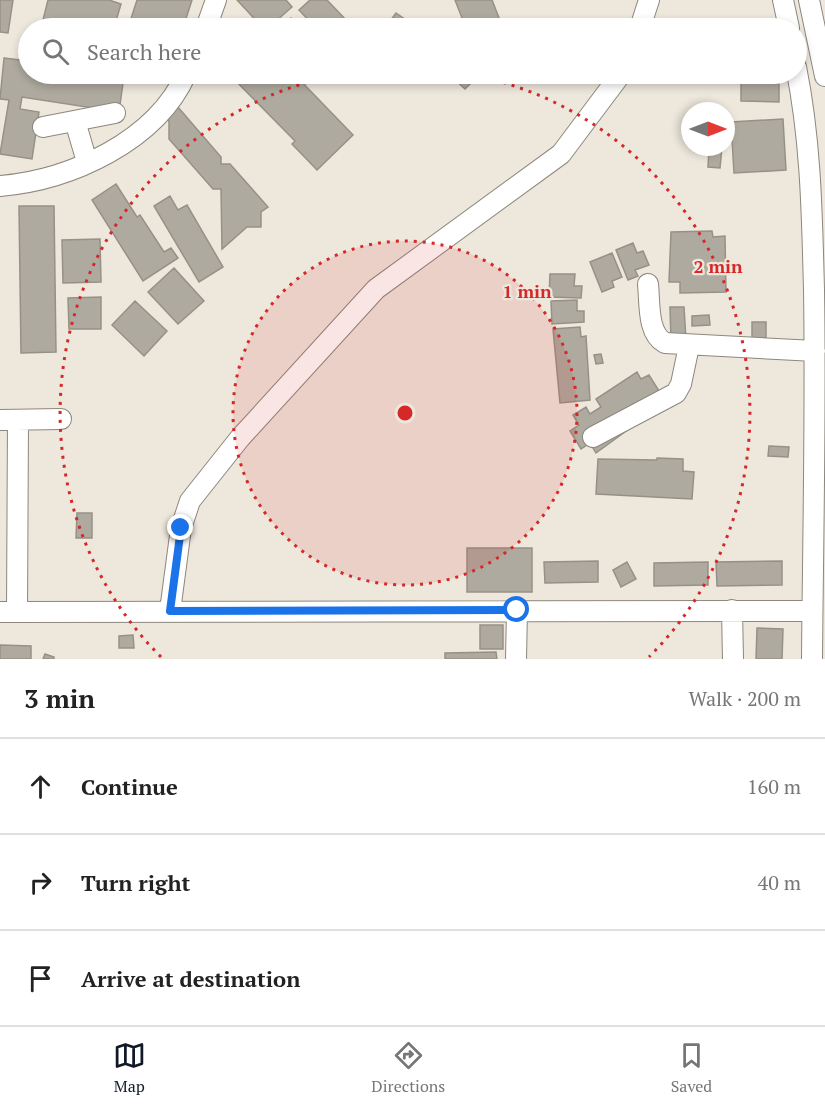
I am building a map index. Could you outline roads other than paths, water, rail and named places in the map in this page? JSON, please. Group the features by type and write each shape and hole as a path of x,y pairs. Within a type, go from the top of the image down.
{"street":[{"path":"210,18 216,0"},
{"path":"643,18 649,0"},
{"path":"783,0 787,18"},
{"path":"810,0 825,76"},
{"path":"0,186 29,184 87,162 145,129 175,97 181,84"},
{"path":"170,611 181,528 190,501 240,438 376,289 561,154 614,84"},
{"path":"798,84 819,228 815,351 812,659"},
{"path":"43,127 115,113"},
{"path":"75,121 87,162"},
{"path":"648,284 653,330 657,339 665,343 815,351"},
{"path":"593,437 676,393 681,384 688,346"},
{"path":"61,419 9,420 9,612 812,611"},
{"path":"516,659 517,610"},
{"path":"732,610 733,659"}]}
